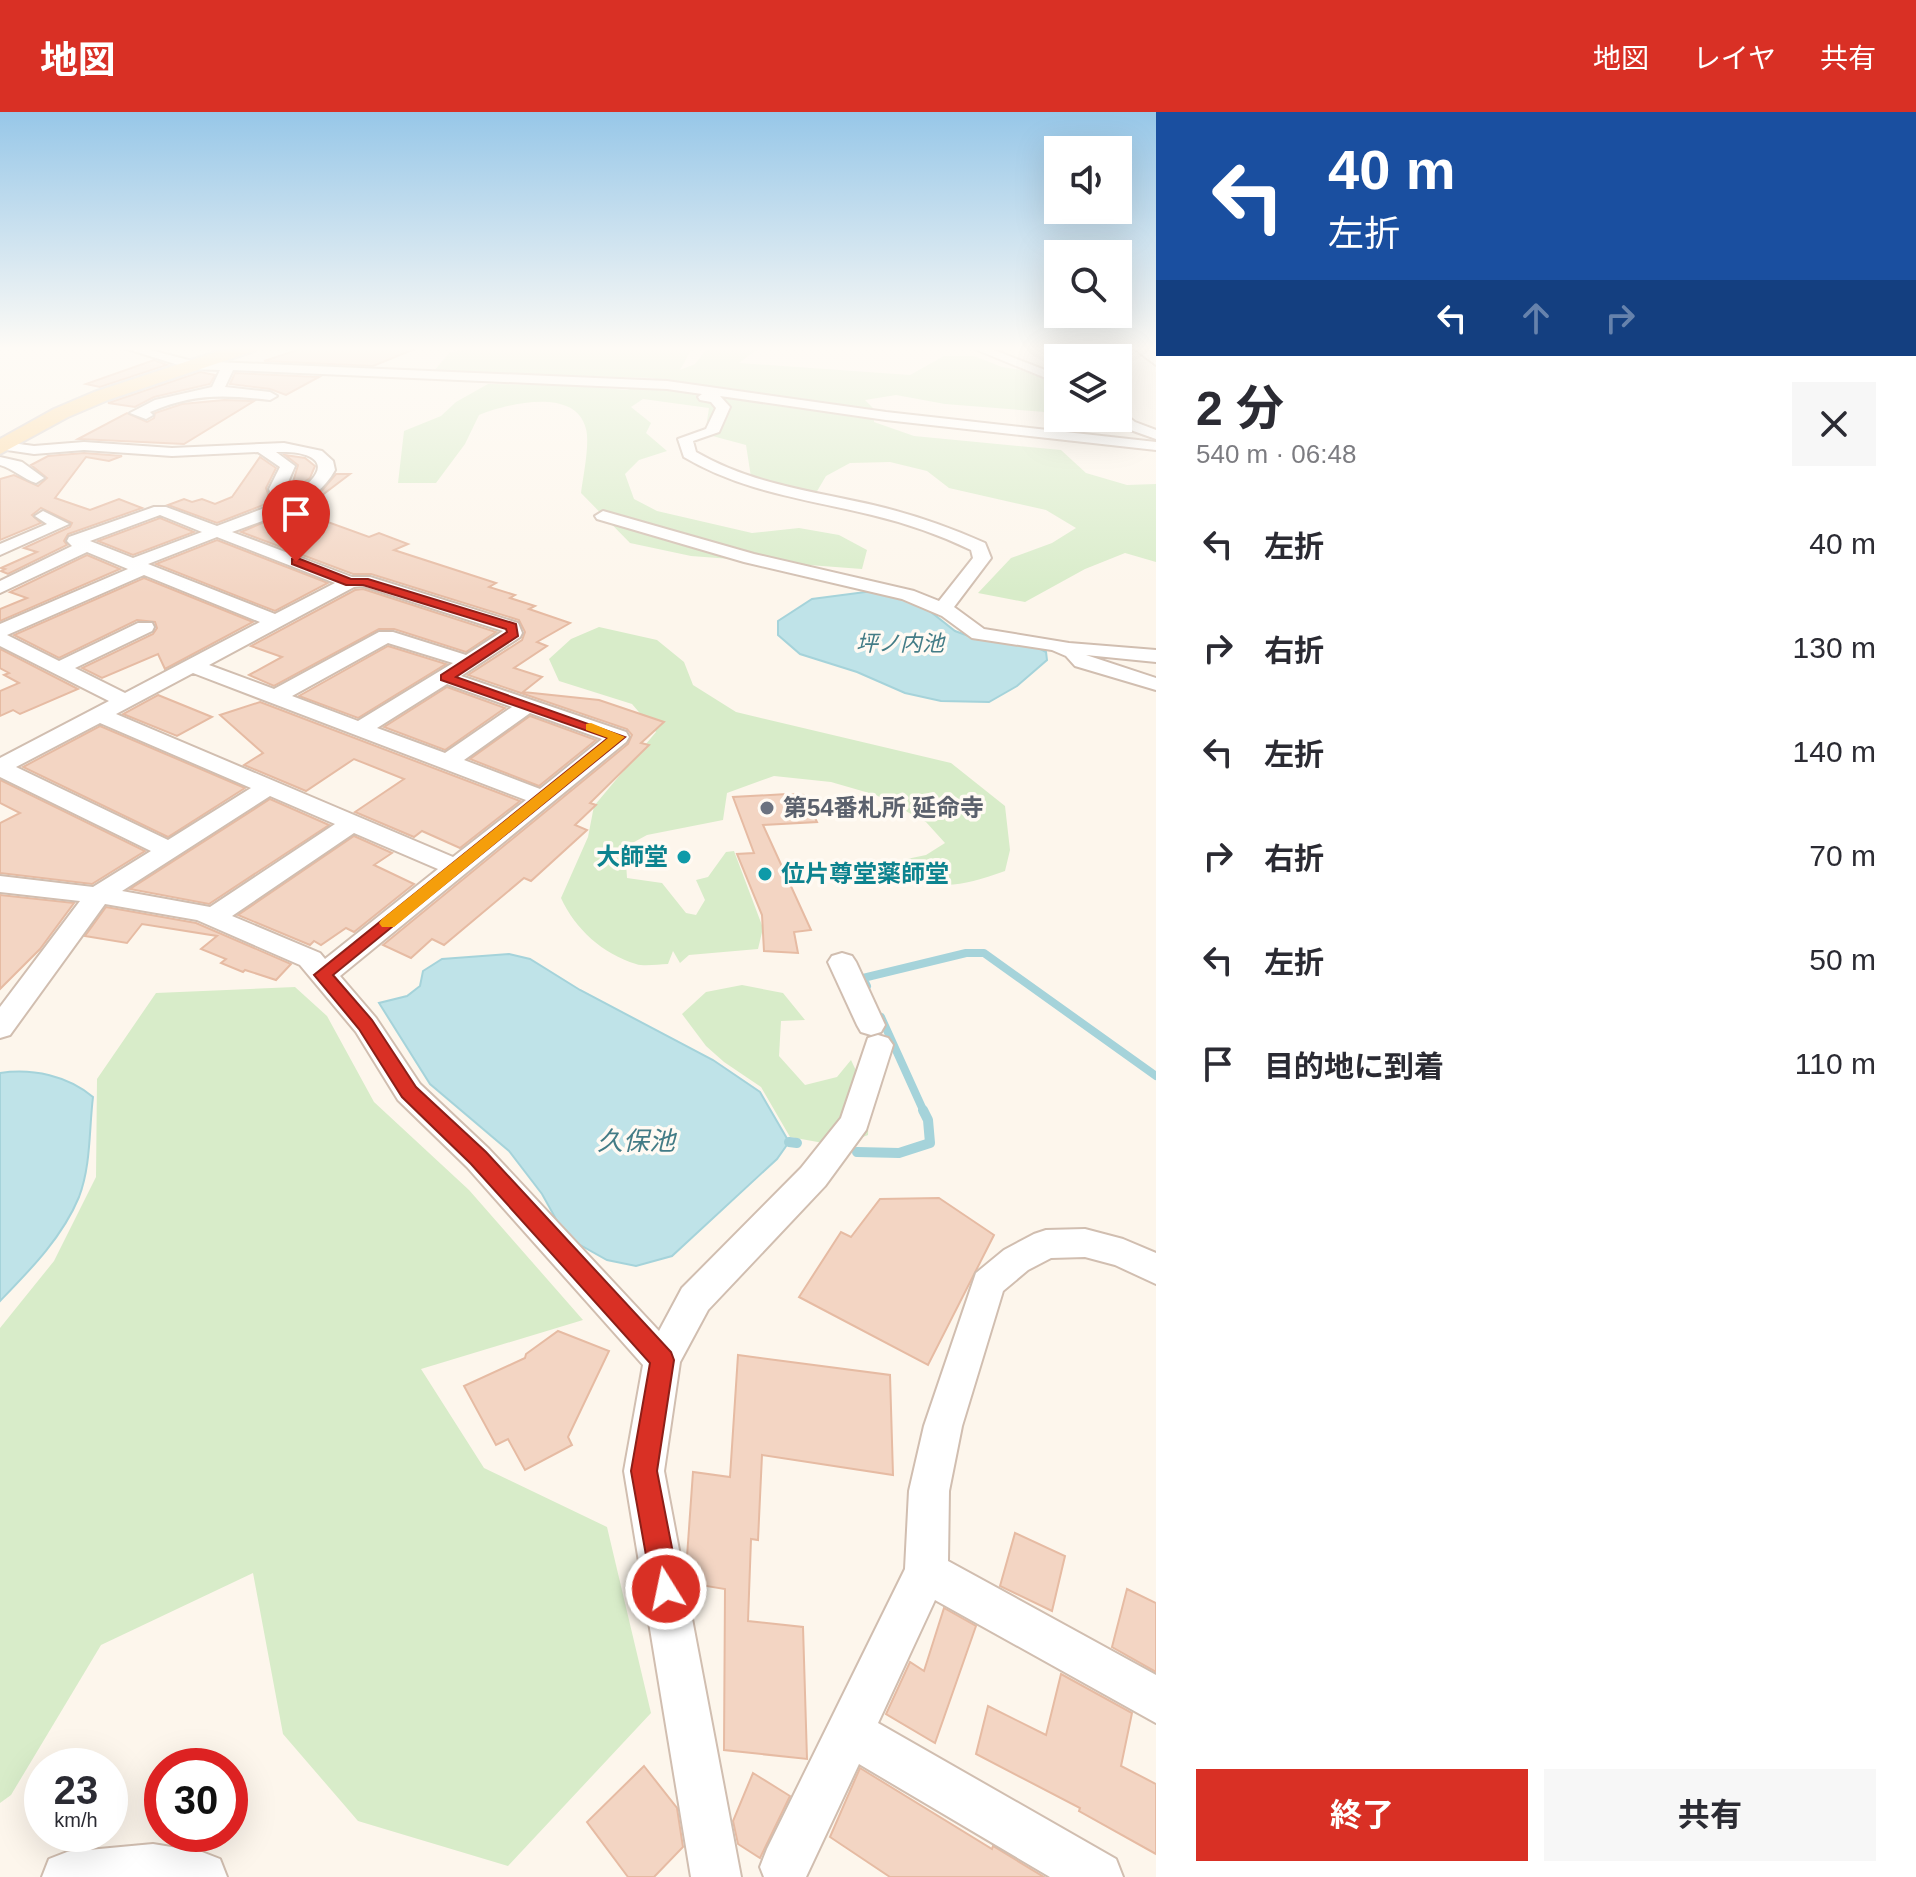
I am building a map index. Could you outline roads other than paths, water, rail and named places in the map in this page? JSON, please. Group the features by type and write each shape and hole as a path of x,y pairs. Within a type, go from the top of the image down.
{"main road":[{"path":"1,452 36,429"}],"street":[{"path":"714,429 685,439 689,454 709,467 741,481 874,510 979,547 982,558 943,609"},
{"path":"1006,429 1156,446"},
{"path":"184,451 213,432"},
{"path":"0,631 215,531 312,493 326,479 328,467 322,457 308,449 285,446 184,451 84,446 1,452"},
{"path":"261,448 288,466 277,489 284,506"},
{"path":"1,452 36,478"},
{"path":"0,588 80,544 160,510 350,582"},
{"path":"0,550 61,524 43,516"},
{"path":"603,516 750,558 908,595 943,609 979,634 1061,647 1156,656"},
{"path":"14,530 80,544 277,622"},
{"path":"0,767 350,582 364,581 511,627 513,633 360,729"},
{"path":"58,669 145,627"},
{"path":"275,697 386,636 469,662"},
{"path":"0,639 125,701"},
{"path":"1061,647 1073,652 1082,662 1156,684"},
{"path":"1082,662 1077,675 1093,684 1156,702"},
{"path":"194,666 543,798"},
{"path":"323,975 618,737 445,677"},
{"path":"447,762 527,706"},
{"path":"100,715 457,868"},
{"path":"0,737 28,752"},
{"path":"0,767 168,850"},
{"path":"0,1028 98,895 269,787"},
{"path":"213,917 353,823"},
{"path":"0,884 98,895 203,913 310,959 366,1025 409,1092 478,1158 662,1360"},
{"path":"716,1877 644,1471 662,1360 695,1299 813,1177 855,1122 874,1035 842,962"},
{"path":"786,1874 926,1572 929,1491 940,1439 988,1283 1016,1260 1046,1244 1085,1243 1123,1253 1156,1269"},
{"path":"926,1572 1156,1700"},
{"path":"851,1733 1098,1877"},
{"path":"67,1877 153,1869 202,1877"}],"water":[{"name":"坪ノ内池","path":"873,591 922,605 955,631 974,638 1035,646 1046,652 1047,660 1017,686 989,702 941,701 905,693 857,672 800,654 778,635 778,621 812,599"},
{"name":"久保池","path":"509,954 530,959 580,990 713,1060 760,1092 789,1142 777,1159 672,1256 636,1266 607,1260 566,1237 542,1194 509,1151 430,1084 379,1003 407,996 420,986 423,971 442,959"},
{"path":"0,1073 50,1075 73,1084 93,1097 88,1160 79,1197 54,1240 0,1301"}],"waterway":[{"path":"867,986 863,978 966,953 984,953 1156,1076"},
{"path":"881,1017 924,1112"},
{"path":"857,1152 899,1153 930,1143 928,1120 924,1112"},
{"path":"789,1142 797,1143"}],"place":[{"name":"第54番札所 延命寺","path":"767,808"},
{"name":"大師堂","path":"684,857"},
{"name":"位片尊堂薬師堂","path":"765,874"}]}
